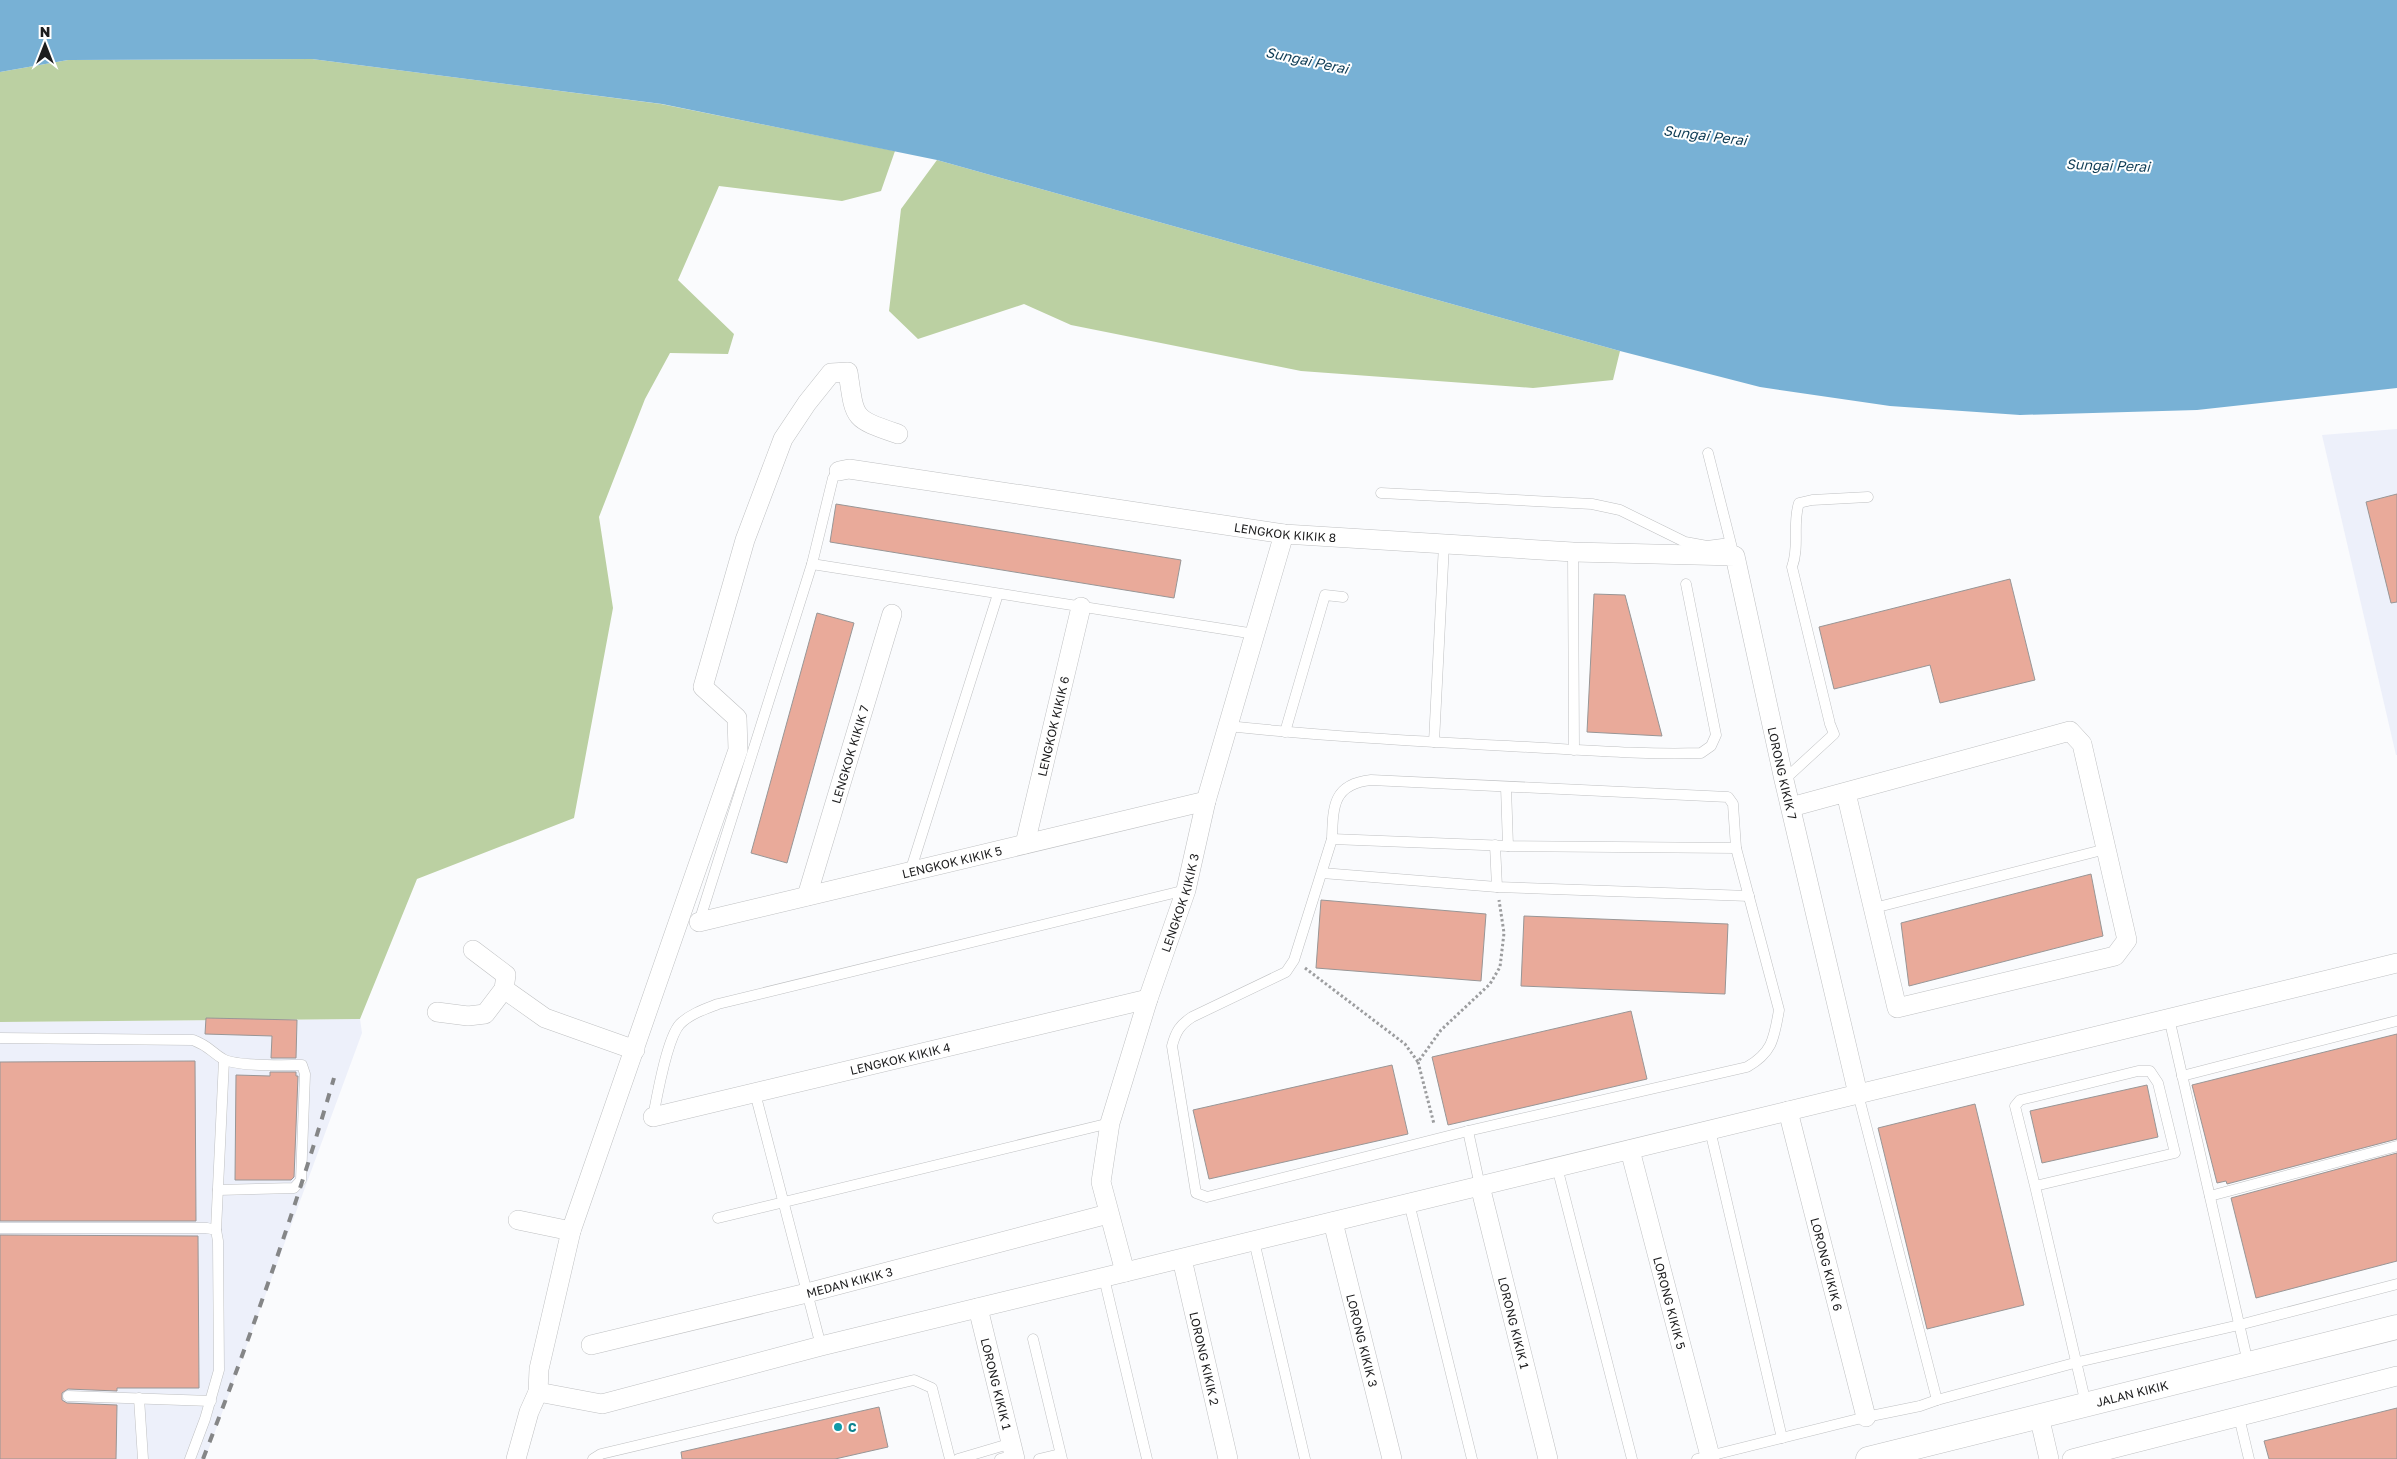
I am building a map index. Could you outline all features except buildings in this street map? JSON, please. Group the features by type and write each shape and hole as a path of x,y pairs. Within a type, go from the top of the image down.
{"street":[{"path":"516,1459 529,1412 538,1392 539,1369 571,1231 738,750 737,718 703,687 745,540 783,439 807,402 831,373 848,372 853,409 864,422 898,434"},
{"name":"LENGKOK KIKIK 8","path":"839,471 849,469 1284,534 1573,552 1733,550"},
{"name":"LENGKOK KIKIK 3","path":"1125,1272 1101,1182 1110,1123 1148,1000 1186,890 1206,801 1284,534"},
{"name":"LORONG KIKIK 7","path":"1733,550 1784,780 1858,1094"},
{"name":"LENGKOK KIKIK 6","path":"1025,844 1081,607"},
{"name":"LENGKOK KIKIK 7","path":"807,896 892,614"},
{"path":"1791,807 2070,731 2082,744 2127,940 2115,956 1897,1008 1846,793"},
{"name":"LENGKOK KIKIK 5","path":"699,922 1206,801"},
{"path":"437,1012 468,1016 485,1014 504,989 506,975 473,950"},
{"path":"538,1392 602,1404 821,1346 2397,963"},
{"path":"504,989 545,1018 635,1050"},
{"name":"LENGKOK KIKIK 4","path":"653,1117 1148,1000"},
{"name":"LORONG KIKIK 6","path":"1788,1111 1866,1417"},
{"name":"LORONG KIKIK 5","path":"1630,1150 1703,1458"},
{"name":"LORONG KIKIK 1","path":"1480,1186 1548,1459"},
{"name":"MEDAN KIKIK 3","path":"591,1345 807,1293 1108,1214"},
{"path":"518,1220 571,1231"},
{"name":"LORONG KIKIK 3","path":"1333,1222 1392,1459"},
{"name":"LORONG KIKIK 2","path":"1182,1259 1228,1459"},
{"name":"LORONG KIKIK 1","path":"978,1308 1010,1454"},
{"name":"JALAN KIKIK","path":"1868,1459 2397,1327"},
{"path":"2072,1459 2397,1376"},
{"path":"2039,1416 2049,1459"}],"lane":[{"name":"LORONG KIKIK 7","path":"1708,453 1733,550"},
{"path":"699,922 812,564 833,478 839,471"},
{"path":"1381,493 1592,504 1620,510 1685,542 1733,550"},
{"path":"1784,780 1834,734 1792,567 1797,547 1796,512 1800,503 1812,500 1868,497"},
{"path":"1434,742 1444,544"},
{"path":"1573,552 1574,750"},
{"path":"812,564 1255,634"},
{"path":"1228,726 1285,732 1574,750 1678,754 1701,753 1711,746 1716,735 1686,584"},
{"path":"910,872 998,594"},
{"path":"1285,732 1325,595 1343,597"},
{"path":"1370,780 1728,797 1734,804 1736,848 1779,1010 1774,1035 1768,1050 1760,1059 1747,1067 1438,1138 1207,1197 1196,1193 1172,1046 1175,1035 1180,1024 1192,1017 1286,972 1294,960 1332,839 1333,819 1338,796 1345,787 1355,782 1370,780"},
{"path":"1506,787 1508,846"},
{"path":"1332,839 1508,846 1736,848"},
{"path":"1495,845 1497,887"},
{"path":"1874,908 2106,849"},
{"path":"1322,873 1497,887 1749,896"},
{"path":"653,1117 666,1057 679,1025 698,1011 718,1004 1186,890"},
{"path":"2169,1018 2248,1363"},
{"path":"2182,1076 2396,1021"},
{"path":"0,1038 193,1040 207,1046 224,1060 256,1065 302,1065 305,1074 301,1180 294,1188 218,1190"},
{"path":"190,1459 220,1370 218,1241 216,1230 224,1060"},
{"path":"2036,1186 2175,1153 2158,1083 2150,1071 2138,1071 2020,1100 2015,1106 2078,1362 2086,1404"},
{"path":"755,1093 821,1346"},
{"path":"1858,1094 1938,1400"},
{"path":"718,1218 1110,1123"},
{"path":"1710,1130 1782,1438"},
{"path":"1468,1131 1480,1186"},
{"path":"2210,1196 2397,1146"},
{"path":"1557,1167 1632,1459"},
{"path":"1409,1203 1472,1459"},
{"path":"0,1228 207,1228 216,1230"},
{"path":"1254,1241 1306,1459"},
{"path":"1104,1278 1147,1459"},
{"path":"1703,1458 1866,1417 1920,1406 2078,1362 2239,1325 2397,1284"},
{"path":"1032,1339 1061,1456 1039,1459"},
{"path":"593,1459 601,1454 914,1380 932,1388 950,1459"},
{"path":"68,1396 211,1400"},
{"path":"139,1398 143,1459"},
{"path":"2239,1417 2249,1459"},
{"path":"958,1459 1010,1454"}],"path":[{"path":"1418,1062 1441,1030 1490,984 1500,966 1504,933 1497,887"},
{"path":"1294,960 1405,1044 1418,1062 1438,1138"}],"shaded area":[{"path":"2397,429 2397,755 2396,755 2322,435"},
{"path":"360,1019 362,1033 205,1459 0,1459 0,1022"}],"green space":[{"path":"312,59 661,104 895,151 881,191 842,201 719,186 678,280 734,334 728,354 670,353 645,399 599,517 613,608 574,818 417,879 360,1019 0,1022 0,72 68,60"},
{"path":"937,160 1620,351 1613,380 1533,388 1301,371 1071,325 1024,304 918,339 889,311 901,209"}],"water":[{"name":"Sungai Perai","path":"0,0 2397,0 2397,388 2197,410 2020,415 1890,406 1760,387 1620,351 937,160 662,104 312,59 68,60 0,72"}],"railway":[{"path":"203,1459 273,1270 334,1078"}],"place":[{"name":"C","path":"838,1427"}]}
